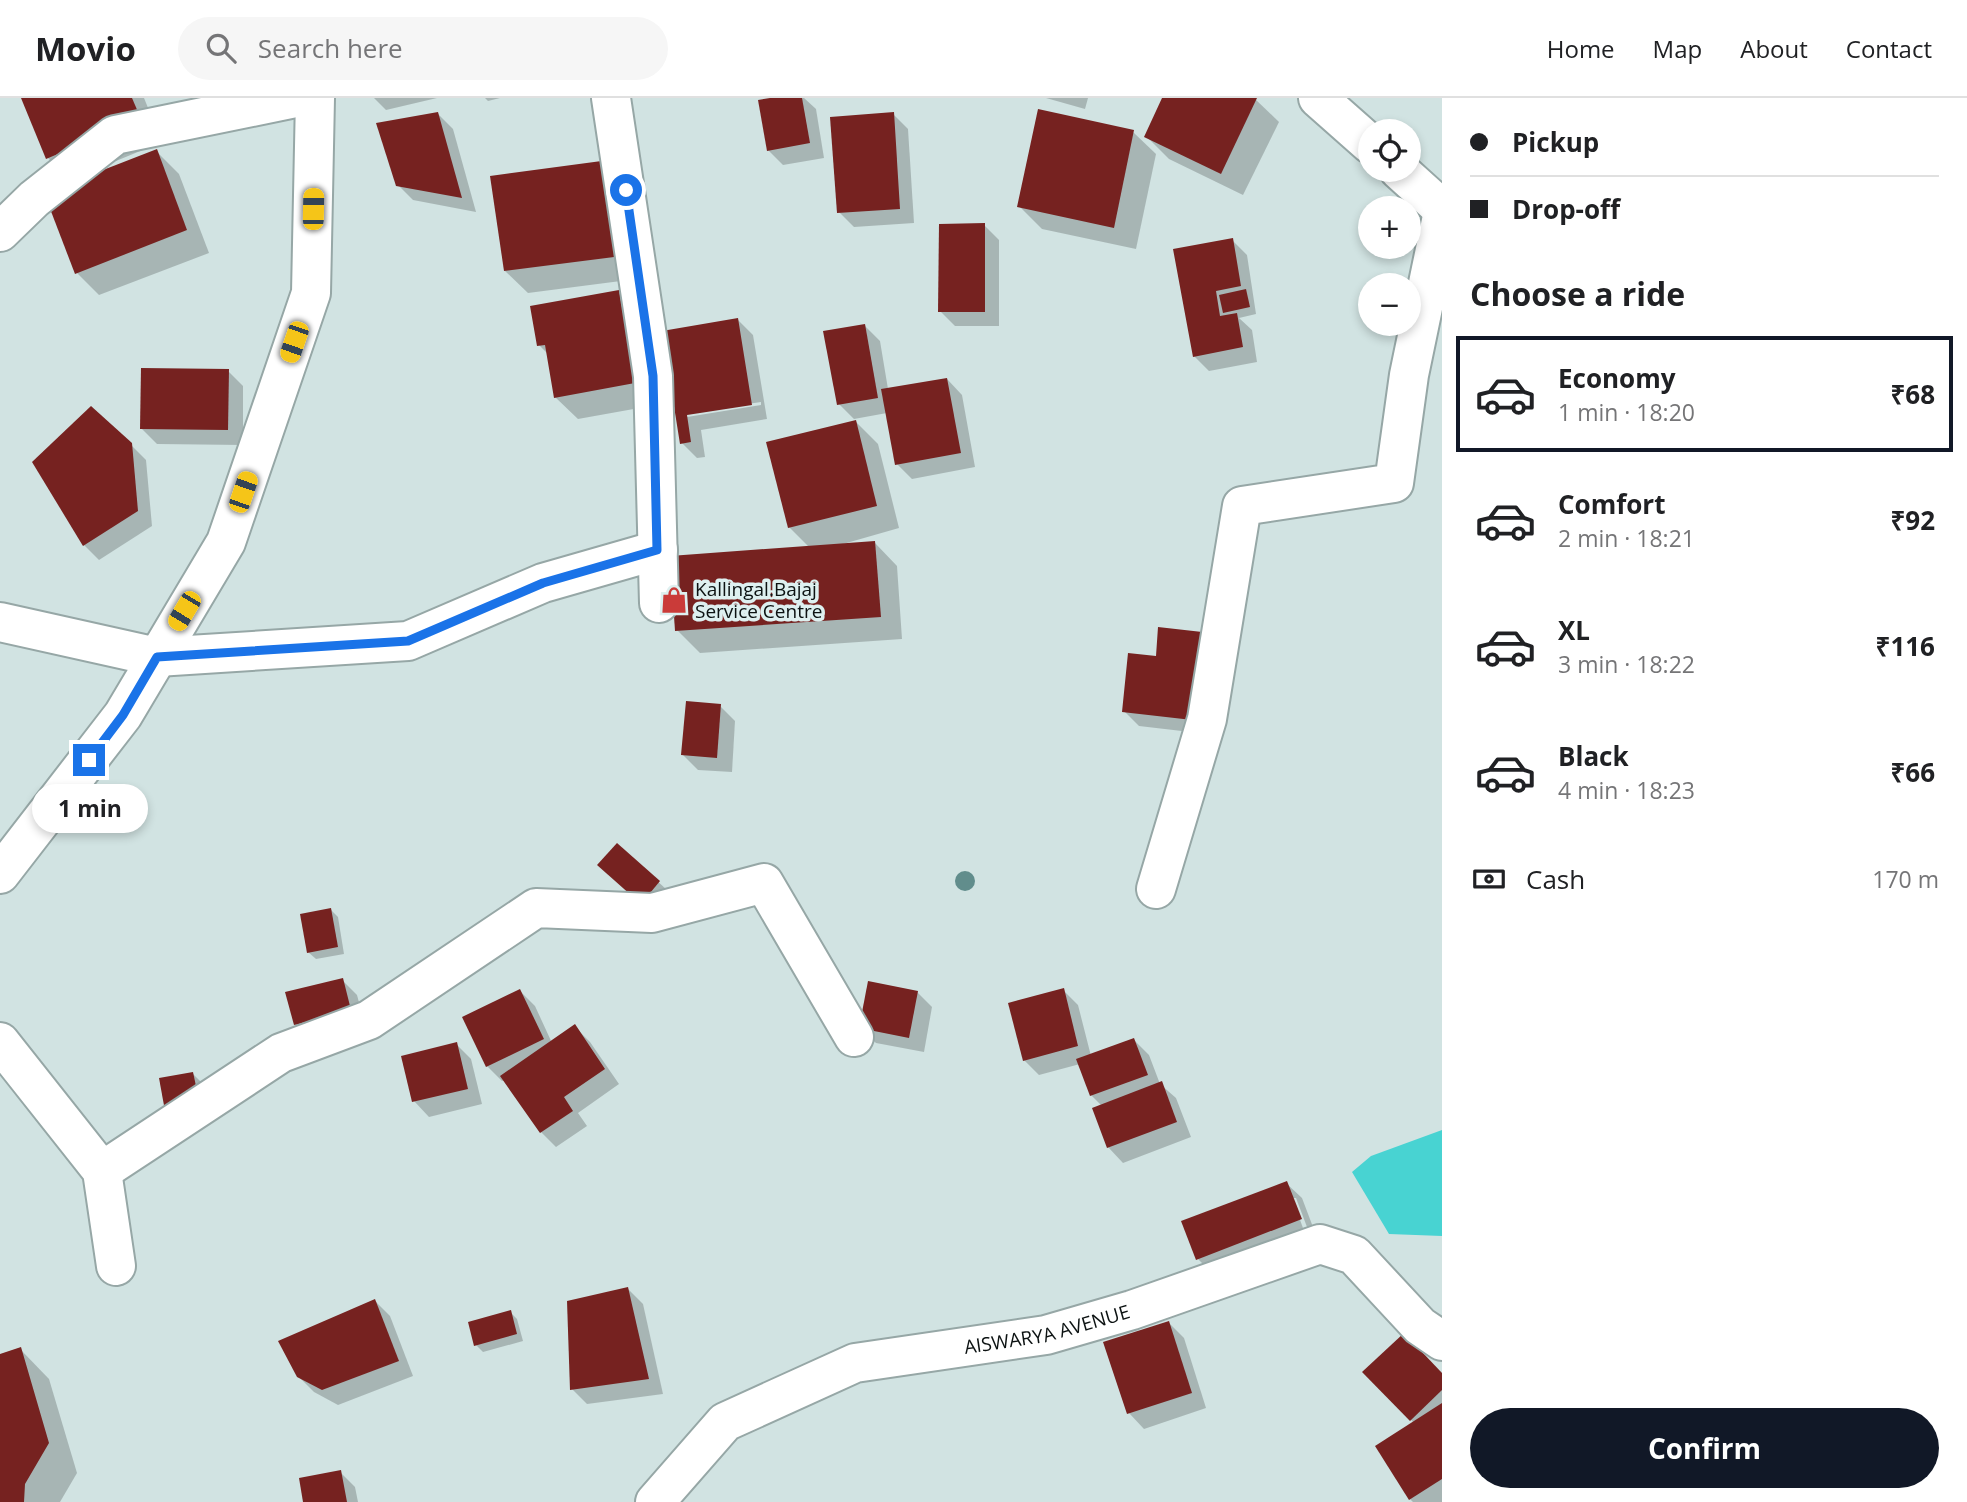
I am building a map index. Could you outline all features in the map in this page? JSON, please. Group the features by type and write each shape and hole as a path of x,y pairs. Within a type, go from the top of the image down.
{"street":[{"path":"0,232 34,199 115,135 296,98"},
{"path":"0,874 123,715 226,542 312,293 316,98"},
{"path":"611,98 653,376 659,603"},
{"path":"1318,98 1358,133"},
{"path":"1412,182 1442,209"},
{"path":"1156,889 1207,719 1241,506 1394,483 1409,375 1442,216"},
{"path":"0,622 157,657 408,641 543,583 657,550"},
{"path":"102,1171 281,1053 369,1020 536,908 652,913 764,883 854,1037"},
{"path":"0,1042 102,1171 116,1266"},
{"name":"AISWARYA AVENUE","path":"655,1502 725,1422 855,1363 1046,1335 1132,1310 1320,1244 1354,1255 1420,1326 1442,1341"}],"water":[{"path":"1442,1130 1442,1236 1389,1234 1352,1172 1371,1156"}],"building":[{"path":"21,98 132,98 141,119 46,159"},
{"path":"802,98 810,143 767,151 758,100"},
{"path":"1162,98 1257,98 1221,174 1144,137"},
{"path":"1038,109 1134,130 1114,228 1017,207"},
{"path":"438,112 462,198 396,186 376,123"},
{"path":"894,112 900,209 837,213 830,117"},
{"path":"157,149 187,230 75,274 44,193"},
{"path":"609,160 622,256 504,271 490,176"},
{"path":"985,223 985,312 938,312 939,224"},
{"path":"1233,238 1241,286 1216,291 1220,316 1237,313 1243,347 1193,357 1173,249"},
{"path":"1246,289 1250,307 1223,313 1219,295"},
{"path":"619,290 635,383 554,398 545,345 537,346 530,306"},
{"path":"738,318 752,405 687,415 691,442 680,444 662,331"},
{"path":"865,324 878,398 837,405 823,331"},
{"path":"141,368 229,369 228,430 140,429"},
{"path":"947,378 961,453 895,465 881,389"},
{"path":"91,406 132,443 138,511 83,546 32,462"},
{"path":"856,420 877,506 788,528 766,442"},
{"path":"875,541 881,617 675,631 670,556"},
{"path":"1158,627 1211,633 1201,721 1122,712 1128,653 1156,656"},
{"path":"686,701 721,704 717,758 681,755"},
{"path":"617,843 660,881 641,904 597,865"},
{"path":"331,908 338,947 307,953 300,914"},
{"path":"343,978 351,1010 294,1025 285,992"},
{"path":"868,981 918,991 909,1038 859,1028"},
{"path":"1064,988 1078,1046 1023,1061 1008,1003"},
{"path":"520,989 544,1039 486,1067 462,1017"},
{"path":"575,1024 605,1069 564,1097 573,1111 540,1133 500,1076"},
{"path":"1134,1038 1148,1075 1090,1096 1076,1059"},
{"path":"457,1042 468,1089 412,1102 401,1056"},
{"path":"193,1072 200,1105 165,1111 159,1078"},
{"path":"1162,1081 1177,1122 1107,1148 1092,1108"},
{"path":"1287,1181 1302,1219 1196,1260 1181,1221"},
{"path":"628,1287 649,1379 570,1390 567,1301"},
{"path":"375,1299 399,1361 322,1390 297,1377 278,1341"},
{"path":"511,1310 517,1334 474,1346 468,1322"},
{"path":"1169,1321 1192,1393 1127,1414 1103,1342"},
{"path":"1404,1333 1442,1373 1442,1390 1410,1421 1362,1372"},
{"path":"21,1347 49,1443 25,1484 24,1502 0,1502 0,1354"},
{"path":"1442,1403 1442,1479 1409,1500 1375,1446"},
{"path":"341,1470 347,1502 303,1502 299,1478"}],"place":[{"name":"Kallingal.Bajaj Service Centre","path":"674,600"}],"route":[{"path":"89,760 123,715 157,657 408,641 543,583 657,550 653,376 626,190"}]}
